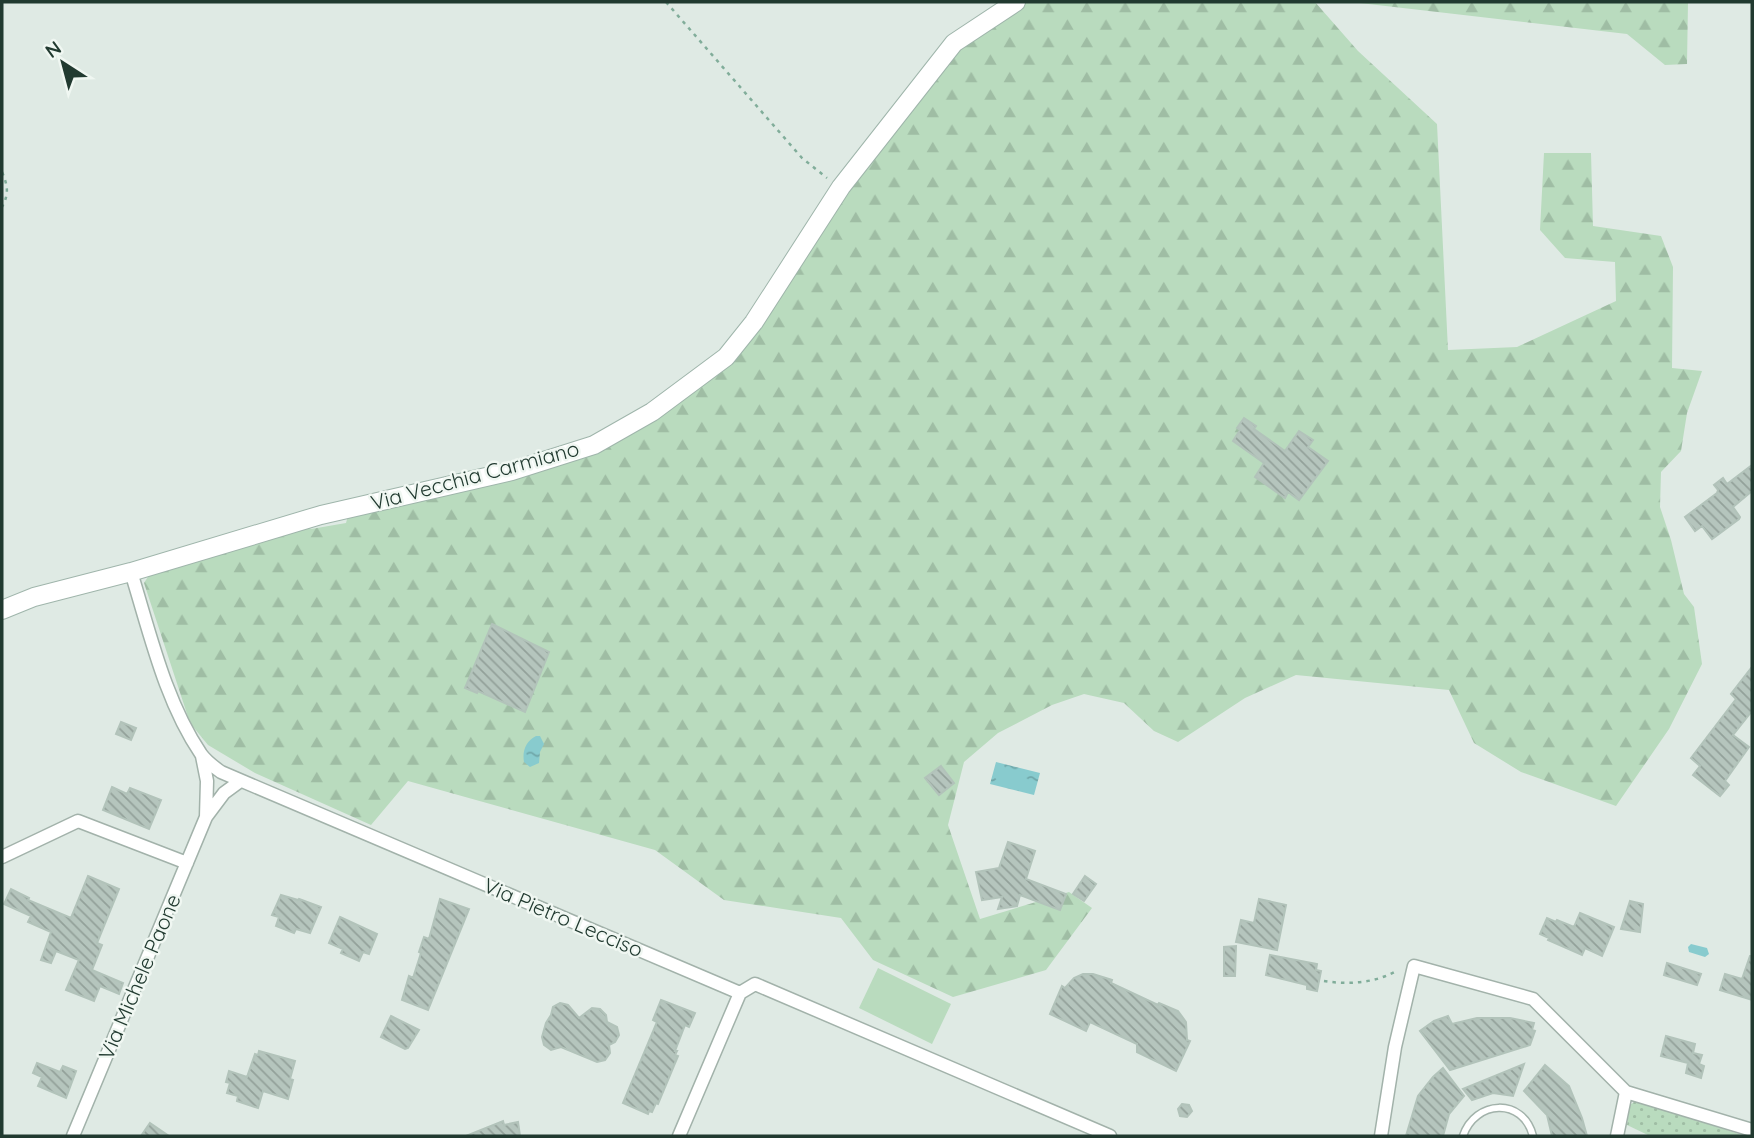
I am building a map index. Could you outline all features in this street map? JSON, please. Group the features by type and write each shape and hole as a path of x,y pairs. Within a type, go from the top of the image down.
{"street":[{"name":"Via Vecchia Carmiano","path":"2,610 34,597 131,572 321,515 512,471 594,445 652,412 726,357 754,322 841,187 954,43 1016,2"},
{"name":"Via Pietro Lecciso","path":"131,572 165,678 182,719 202,757 221,772 239,782 740,993 755,984 1110,1136"},
{"name":"Via Michele Paone","path":"202,757 207,781 206,817"},
{"name":"Via Michele Paone","path":"73,1136 206,817 224,793 239,782"},
{"path":"2,857 78,821 187,863"},
{"path":"1381,1136 1395,1047 1414,966 1533,999 1626,1092 1752,1130"},
{"path":"680,1136 740,993"},
{"path":"1617,1136 1626,1092"}],"lane":[{"path":"1463,1136 1473,1118 1493,1108 1506,1108 1527,1121 1534,1136"}],"path":[{"path":"666,2 802,158 841,187"},
{"path":"2,172 8,196 2,207"},
{"path":"1324,981 1346,984 1388,976 1400,969"}],"green space":[{"path":"1023,2 1315,2 1358,51 1437,124 1448,350 1517,347 1616,301 1615,262 1565,258 1540,230 1544,153 1591,153 1593,226 1661,236 1673,267 1672,368 1702,371 1687,413 1681,451 1661,472 1660,507 1684,594 1694,607 1702,664 1669,729 1616,806 1521,772 1474,743 1449,690 1296,675 1245,698 1178,742 1154,731 1124,703 1084,694 1052,705 998,733 964,762 948,825 980,919 1069,892 1092,908 1046,970 953,997 873,960 841,918 724,900 655,850 408,781 371,825 255,773 208,745 190,723 144,583 153,569 304,524 311,529 346,523 349,512 633,430 733,363 848,185 957,46"},
{"path":"1351,2 1688,2 1687,64 1665,65 1627,34"},
{"path":"878,968 951,1004 932,1044 859,1008"},
{"path":"1634,1102 1745,1136 1650,1136 1627,1125 1630,1105"}],"water":[{"path":"536,736 540,736 544,744 539,763 530,767 524,762 524,750"},
{"path":"996,762 1040,773 1034,795 990,784"},
{"path":"1691,944 1707,948 1709,954 1705,957 1689,952 1688,947"}],"building":[{"path":"1244,418 1256,426 1254,429 1285,451 1299,431 1313,440 1308,447 1328,461 1299,500 1288,492 1285,498 1255,477 1264,463 1233,441"},
{"path":"1752,465 1752,491 1733,507 1739,519 1712,539 1702,526 1695,531 1685,517 1717,493 1714,485 1723,478 1727,484"},
{"path":"492,624 549,652 525,712 465,688"},
{"path":"1752,667 1752,711 1733,735 1749,747 1725,781 1729,785 1720,796 1693,775 1700,766 1691,758 1736,699 1731,694"},
{"path":"121,722 136,728 131,740 116,734"},
{"path":"941,766 954,783 939,795 925,778"},
{"path":"112,787 127,794 130,788 161,800 149,829 103,810"},
{"path":"1008,842 1035,851 1026,879 1066,894 1060,910 1020,895 1017,906 998,909 1002,897 982,900 976,872 999,868"},
{"path":"88,876 119,889 97,943 102,945 92,970 123,983 119,994 100,986 94,1001 66,990 79,960 56,951 51,963 41,960 51,932 28,922 31,916 4,904 11,889 29,898 28,900 71,918"},
{"path":"1085,876 1096,884 1084,901 1073,894"},
{"path":"281,895 321,907 310,933 296,929 294,933 276,926 279,917 272,915"},
{"path":"440,899 469,909 428,1010 402,1000 409,976 413,978 424,937 429,939"},
{"path":"1259,899 1286,905 1277,950 1236,942 1241,920 1254,923"},
{"path":"1630,901 1643,904 1640,932 1621,929"},
{"path":"1580,913 1614,927 1602,956 1585,948 1582,955 1540,934 1547,918 1574,927"},
{"path":"340,917 377,934 369,954 363,952 359,961 341,953 343,949 329,943"},
{"path":"1236,946 1235,976 1224,976 1224,947"},
{"path":"1270,955 1317,964 1316,970 1321,971 1317,991 1307,989 1307,985 1266,975"},
{"path":"1750,956 1752,1000 1720,990 1725,974 1742,979"},
{"path":"1667,963 1701,974 1697,985 1664,975"},
{"path":"1083,974 1112,980 1111,983 1158,1005 1159,1003 1178,1011 1186,1022 1187,1040 1190,1041 1176,1071 1137,1052 1137,1044 1090,1022 1086,1031 1050,1014 1062,986 1065,988 1074,978"},
{"path":"661,1000 695,1013 689,1027 685,1025 675,1051 678,1056 658,1104 656,1103 648,1114 623,1103 657,1022 653,1020"},
{"path":"560,1003 568,1005 579,1018 592,1008 600,1009 606,1015 607,1022 617,1027 619,1035 615,1042 609,1045 610,1053 605,1060 597,1062 561,1047 551,1050 544,1045 542,1037 546,1023 553,1007"},
{"path":"391,1016 419,1030 408,1048 381,1037"},
{"path":"1448,1016 1452,1024 1477,1018 1510,1018 1534,1023 1532,1030 1535,1031 1530,1045 1450,1070 1420,1031 1434,1021"},
{"path":"1666,1036 1695,1044 1693,1053 1702,1055 1699,1064 1704,1066 1701,1078 1686,1073 1688,1063 1661,1056"},
{"path":"259,1051 295,1061 288,1099 263,1091 258,1108 237,1101 238,1096 227,1093 230,1083 226,1082 229,1071 247,1077 255,1054 258,1055"},
{"path":"37,1063 60,1072 63,1066 76,1071 66,1098 38,1086 42,1077 33,1073"},
{"path":"1524,1064 1513,1096 1493,1093 1472,1100 1463,1089"},
{"path":"1545,1065 1569,1086 1587,1136 1552,1136 1547,1115 1524,1091"},
{"path":"1443,1068 1464,1096 1449,1114 1443,1136 1406,1136 1418,1096"},
{"path":"1182,1104 1189,1105 1192,1111 1187,1117 1180,1116 1178,1109"},
{"path":"503,1121 504,1125 518,1122 520,1136 466,1136"},
{"path":"150,1123 169,1136 141,1136"}]}
